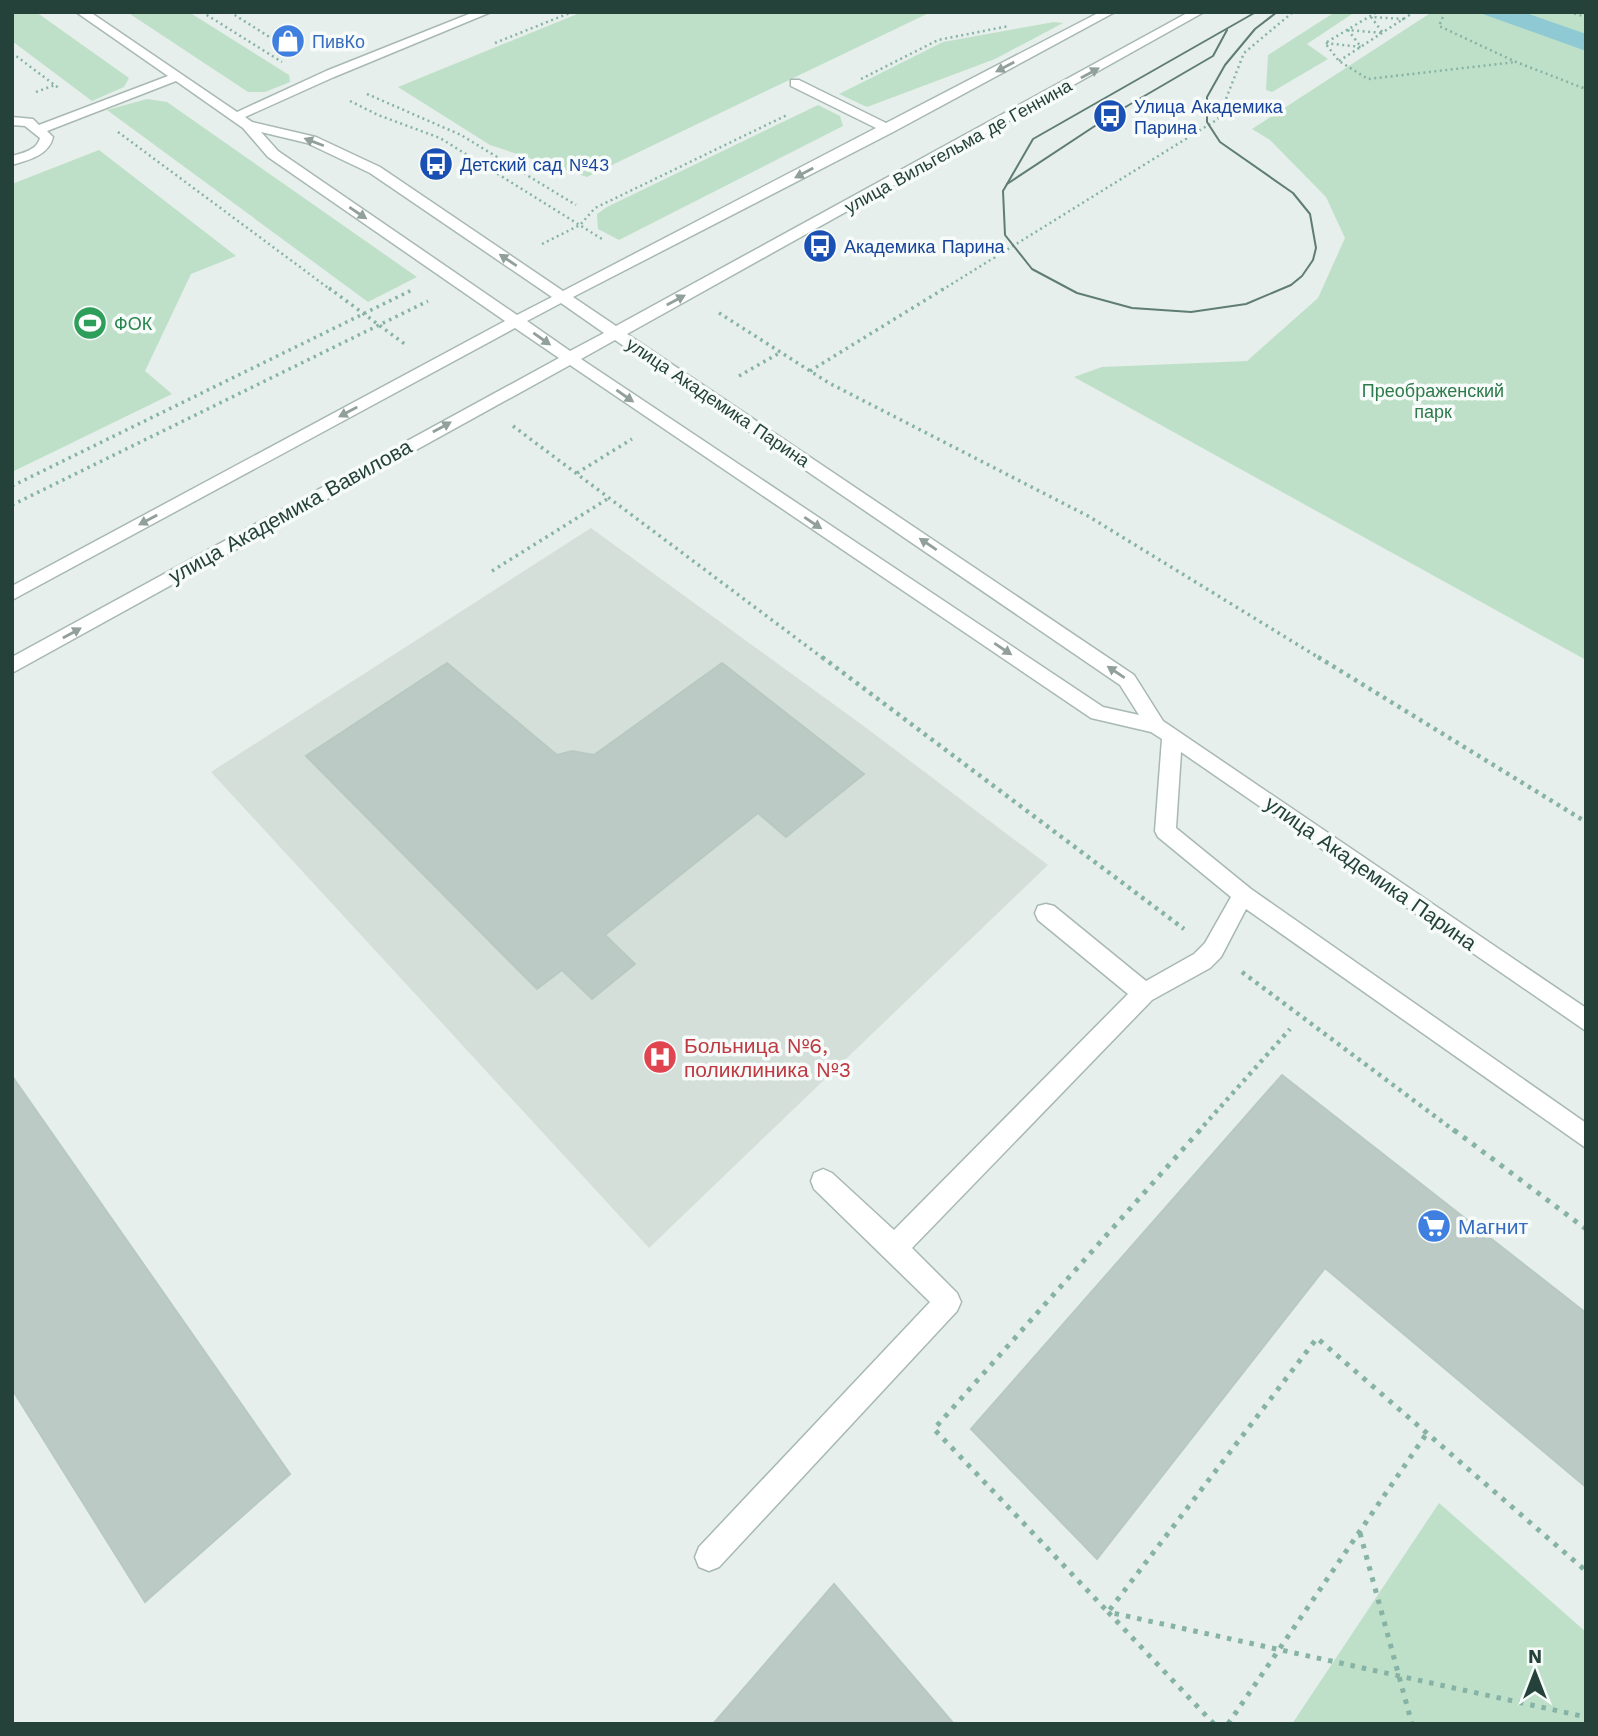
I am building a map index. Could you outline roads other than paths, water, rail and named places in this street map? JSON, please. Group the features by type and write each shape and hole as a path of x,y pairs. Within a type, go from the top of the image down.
{"street":[{"name":"улица Академика Парина","path":"82,12 248,125 273,154 568,357 1098,713 1164,731 1586,1021"},
{"path":"235,117 330,74 485,12"},
{"path":"12,594 516,321 1109,12"},
{"name":"улица Вильгельма де Геннина","path":"568,357 1198,12"},
{"path":"37,130 176,77"},
{"path":"795,83 888,128"},
{"path":"12,121 28,122 47,137 46,145 34,153 12,161"},
{"name":"улица Академика Парина","path":"248,125 311,140 375,170 1127,680 1164,731"},
{"name":"улица Академика Вавилова","path":"12,666 568,357"},
{"path":"1164,731 1165,831 1243,895 1586,1137"},
{"path":"894,1248 1144,993 1202,961 1213,950 1243,895"},
{"path":"1046,913 1144,993"},
{"path":"709,1557 948,1302 822,1181"}],"water":[{"path":"1477,12 1523,12 1586,34 1586,51"}],"tram line":[{"path":"1007,184 1033,139 1256,12"},
{"path":"1007,184 1003,191 1005,235 1032,269 1077,293 1132,308 1191,312 1246,304 1291,285 1302,276 1313,260 1316,248 1310,214 1293,193 1220,142 1207,122 1207,97 1225,65 1255,29 1277,12"},
{"path":"1007,184 1110,116 1213,56 1227,30"}],"place":[{"name":"ПивКо","path":"288,41"},
{"name":"Улица Академика Парина","path":"1110,116"},
{"name":"Детский сад №43","path":"436,164"},
{"name":"Академика Парина","path":"820,246"},
{"name":"ФОК","path":"90,323"},
{"name":"Больница №6, поликлиника №3","path":"660,1057"},
{"name":"Магнит","path":"1434,1226"}],"park label":[{"name":"Преображенский парк","path":"1433,400"}]}
